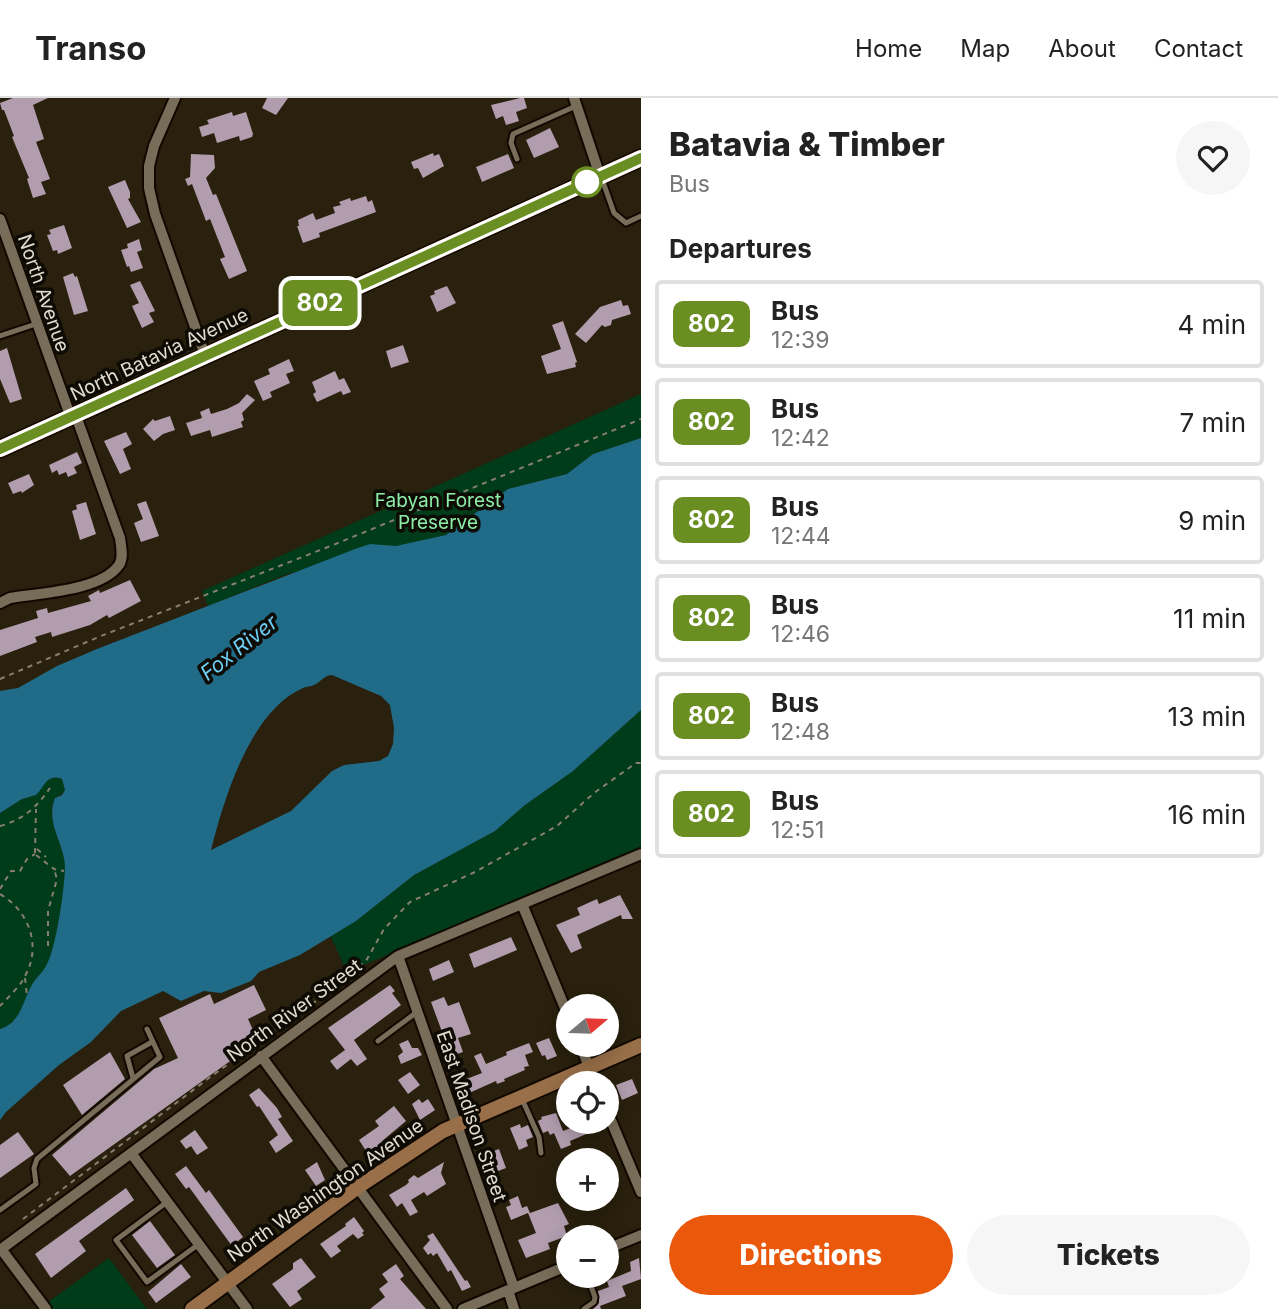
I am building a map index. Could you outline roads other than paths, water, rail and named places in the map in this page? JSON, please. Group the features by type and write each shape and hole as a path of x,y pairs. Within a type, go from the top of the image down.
{"main road":[{"name":"North Batavia Avenue","path":"0,449 641,158"},
{"name":"North Washington Avenue","path":"192,1309 358,1187 457,1124 641,1045"}],"street":[{"path":"176,98 154,146 149,166 149,188 155,214 205,355"},
{"path":"575,102 600,176"},
{"name":"North Avenue","path":"0,221 36,324 120,538 122,554 119,565 103,578 79,587 10,598 0,603"},
{"name":"North River Street","path":"0,1249 398,956 641,854"},
{"path":"522,904 559,994"},
{"name":"East Madison Street","path":"398,956 457,1124 511,1289 514,1309"},
{"path":"261,1056 447,1309"},
{"path":"585,1057 591,1071"},
{"path":"617,1134 641,1192"},
{"path":"131,1153 247,1309"},
{"path":"619,1244 641,1235"},
{"path":"0,1249 46,1309"},
{"path":"463,1309 556,1270"}],"lane":[{"path":"517,159 511,143 513,134 575,102"},
{"path":"600,176 614,213 626,223 641,216"},
{"path":"0,336 36,324"},
{"path":"378,1041 417,1012"},
{"path":"0,1210 36,1184 34,1168 37,1160 160,1057 147,1030"},
{"path":"133,1078 127,1056 152,1042"},
{"path":"521,1096 538,1137 541,1153"},
{"path":"167,1202 116,1240 148,1282 199,1244"},
{"path":"584,1309 594,1302 592,1288"}],"water":[{"name":"Fox River","path":"641,438 641,710 573,771 525,805 495,831 414,875 356,921 300,955 259,972 251,981 221,993 204,991 181,1001 163,991 121,1011 91,1042 59,1065 0,1120 0,1029 17,1016 33,983 50,958 56,933 65,866 52,816 55,798 65,790 62,779 50,779 36,795 22,799 0,813 0,691 18,688 57,666 97,649 355,549 370,544 396,546 446,535 508,489 567,474 593,454","holes":["332,675 381,696 390,705 394,728 393,744 388,756 379,761 344,765 332,771 291,811 211,850 223,806 242,759 254,736 284,699"]}],"park label":[{"name":"Fabyan Forest Preserve","path":"438,511"}]}
